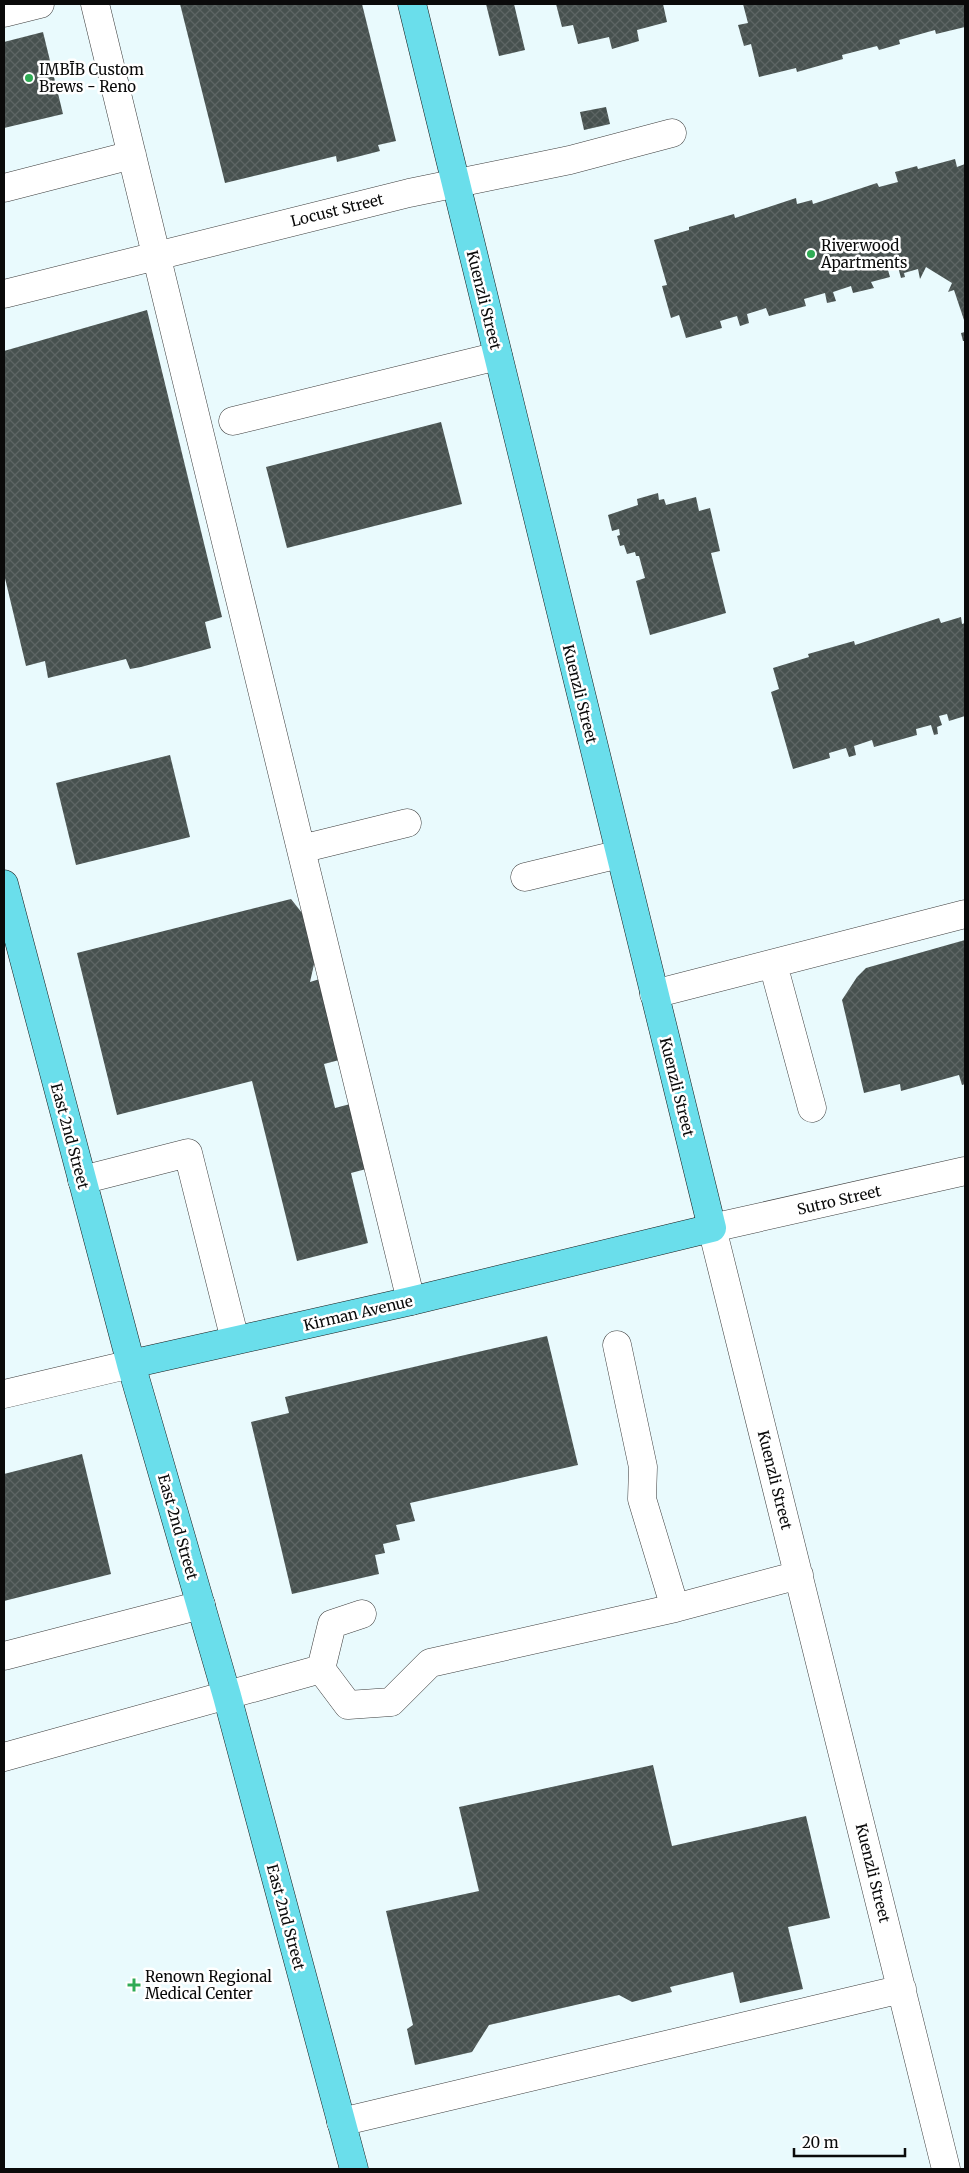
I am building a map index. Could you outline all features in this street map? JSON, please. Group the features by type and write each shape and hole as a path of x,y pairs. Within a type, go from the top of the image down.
{"main road":[{"name":"Kuenzli Street","path":"412,4 712,1228"},
{"name":"East 2nd Street","path":"4,884 131,1364 227,1696 354,2169"},
{"name":"Kirman Avenue","path":"131,1364 411,1301 712,1228"}],"street":[{"path":"4,13 40,4"},
{"path":"95,4 411,1301"},
{"name":"Locust Street","path":"4,294 455,182 570,160 672,133"},
{"path":"4,188 132,155"},
{"path":"233,422 498,356"},
{"path":"301,849 407,823"},
{"path":"524,877 620,854"},
{"path":"654,994 965,914"},
{"path":"772,964 812,1108"},
{"path":"82,1180 188,1152 235,1340"},
{"name":"Sutro Street","path":"712,1228 965,1171"},
{"name":"Kuenzli Street","path":"712,1228 946,2169"},
{"path":"617,1346 643,1468 642,1499 675,1608"},
{"name":"Kirman Avenue","path":"4,1394 131,1364"},
{"path":"321,1669 348,1705 391,1702 430,1662 675,1608 799,1575"},
{"path":"4,1656 201,1605"},
{"path":"321,1669 332,1624 362,1614"},
{"path":"4,1757 321,1669"},
{"path":"341,2122 902,1989"}],"building":[{"path":"180,4 362,4 396,141 378,145 380,151 337,162 336,156 225,183"},
{"path":"486,4 514,4 525,50 499,56"},
{"path":"556,4 663,4 667,22 637,30 639,41 612,49 609,37 578,44 573,25 562,27"},
{"path":"743,4 965,4 965,27 936,34 935,30 899,40 900,44 879,50 877,46 842,55 843,59 797,72 796,68 759,77 751,44 744,46 738,25 748,23"},
{"name":"IMBĪB Custom Brews - Reno","path":"43,32 63,114 4,128 4,42"},
{"path":"606,107 610,124 584,130 580,112"},
{"name":"Riverwood Apartments","path":"955,159 957,167 965,164 965,323 954,290 948,292 952,283 926,267 920,279 918,269 904,273 905,277 901,278 898,267 888,270 890,277 871,282 874,288 853,293 851,286 833,292 836,301 827,303 825,293 804,299 806,306 769,316 766,308 747,314 749,323 740,326 737,316 720,321 722,328 686,338 679,315 671,318 662,286 667,285 654,240 689,230 689,227 734,214 735,218 796,198 797,204 812,200 813,204 877,183 879,187 898,182 895,172 917,166 918,169"},
{"path":"147,310 222,617 205,622 211,648 141,667 130,669 126,659 48,678 45,661 26,666 4,574 4,351"},
{"path":"965,332 965,341 963,341 961,333"},
{"path":"441,422 462,504 287,548 266,467"},
{"path":"658,493 659,500 664,499 666,505 696,497 699,511 710,508 720,551 711,553 726,613 650,635 636,581 645,578 639,556 636,556 635,552 627,554 624,545 620,546 617,536 620,535 619,529 612,531 608,515 638,505 637,499"},
{"path":"961,617 962,624 965,623 965,716 949,721 947,714 939,716 942,725 937,727 938,734 934,735 931,725 916,729 917,735 874,747 872,740 854,746 856,755 849,757 846,748 829,753 830,758 793,769 771,692 779,689 773,668 809,657 808,654 854,641 855,645 939,618 941,623"},
{"path":"170,755 190,837 76,865 56,783"},
{"path":"291,899 310,923 317,951 310,982 323,978 343,1059 324,1064 335,1108 354,1103 370,1168 351,1173 368,1243 297,1261 252,1081 117,1115 77,953"},
{"path":"965,940 965,1084 962,1085 959,1075 901,1091 900,1084 864,1093 842,1000 857,977 866,968"},
{"path":"547,1336 578,1465 410,1503 415,1521 396,1525 400,1540 383,1544 385,1553 375,1555 379,1574 292,1594 251,1422 289,1413 285,1397"},
{"path":"82,1454 111,1574 4,1601 4,1474"},
{"path":"653,1765 672,1846 806,1816 830,1918 788,1927 803,1989 740,2003 733,1972 670,1987 672,1992 632,2002 619,1995 489,2025 472,2052 415,2065 407,2029 413,2025 386,1911 479,1891 459,1807"}],"place":[{"name":"IMBĪB Custom Brews - Reno","path":"29,78"},
{"name":"Riverwood Apartments","path":"811,254"},
{"name":"Renown Regional Medical Center","path":"134,1985"}]}
